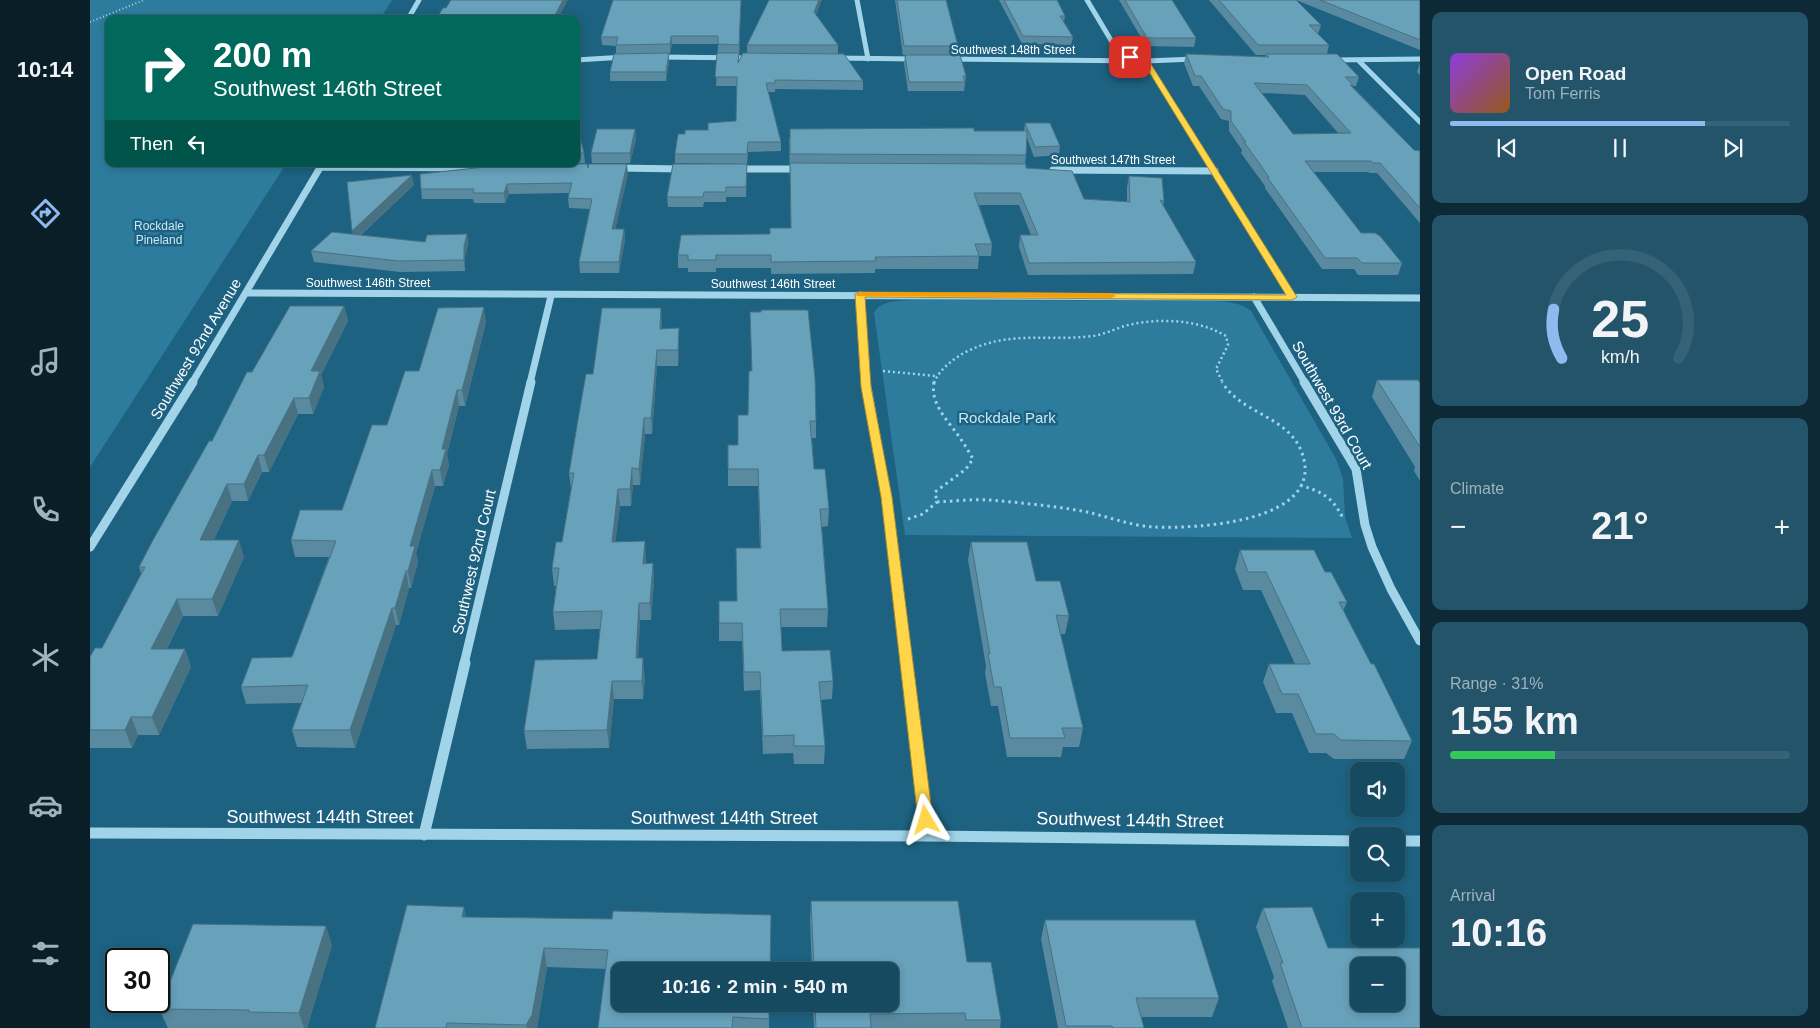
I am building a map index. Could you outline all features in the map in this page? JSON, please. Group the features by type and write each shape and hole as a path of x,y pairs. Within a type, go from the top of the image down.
{"street":[{"path":"410,15 419,0"},
{"path":"857,0 868,59"},
{"path":"1086,0 1118,52 1146,61 1292,297"},
{"path":"580,60 633,57"},
{"path":"649,57 761,58"},
{"path":"829,58 918,59"},
{"name":"Southwest 148th Street","path":"948,59 1146,61 1200,59"},
{"path":"1329,60 1420,59"},
{"path":"1359,60 1420,122"},
{"name":"Southwest 92nd Avenue","path":"90,548 210,355 320,167"},
{"path":"440,167 499,168"},
{"path":"608,168 688,169"},
{"path":"728,169 808,169"},
{"name":"Southwest 147th Street","path":"1048,170 1215,171"},
{"name":"Southwest 146th Street","path":"246,293 551,296 860,294 1420,298"},
{"path":"860,294 866,387 887,497 928,836"},
{"name":"Southwest 92nd Court","path":"424,836 551,296"},
{"name":"Southwest 93rd Court","path":"1254,297 1356,469 1361,486 1364,520 1372,546 1383,574 1420,641"},
{"name":"Southwest 144th Street","path":"90,833 424,836 928,836 1350,841"},
{"path":"1405,841 1420,841"}],"path":[{"path":"107,15 144,0"},
{"path":"90,22 105,16"},
{"path":"903,521 923,514 937,502 988,500 1086,512 1151,527 1184,528 1214,526 1268,512 1294,498 1304,473 1302,451 1294,436 1277,423 1245,405 1227,389 1216,369 1228,345 1226,336 1212,329 1174,321 1133,324 1094,336 1000,338 977,346 950,361 934,380 932,392 937,407 961,439 973,459 966,469 935,492 937,502"},
{"path":"882,371 937,376"},
{"path":"1300,485 1326,493 1341,515 1346,516"}],"green space":[{"name":"Rockdale Pineland","path":"90,0 392,0 383,15 105,15 105,167 284,167 90,467"},
{"name":"Rockdale Park","path":"913,300 1216,301 1235,303 1247,308 1251,311 1336,459 1343,478 1345,517 1352,538 905,535 874,313 886,303"}],"building":[{"path":"451,0 563,0 555,15 439,15 443,8 446,8"},
{"path":"613,0 741,0 739,45 718,44 718,36 671,36 670,44 616,45 618,37 601,37"},
{"path":"769,0 819,0 814,12 838,45 747,45"},
{"path":"897,0 946,0 958,46 904,46"},
{"path":"1004,0 1057,0 1065,16 1060,16 1073,37 1023,36"},
{"path":"1125,0 1172,0 1196,38 1147,38"},
{"path":"1219,0 1296,0 1321,25 1309,25 1329,45 1258,45"},
{"path":"1320,0 1420,0 1420,40"},
{"path":"669,53 666,72 610,72 614,54"},
{"path":"717,53 739,53 738,63 743,53 844,54 863,81 775,80 775,83 766,83 781,142 748,142 747,154 675,154 678,134 685,134 685,130 708,130 708,123 736,121 737,77 715,77"},
{"path":"1186,54 1269,57 1266,54 1337,54 1359,77 1345,77 1353,85 1350,85 1414,150 1420,151 1420,208 1380,163 1373,163 1371,161 1305,161 1361,233 1375,233 1380,236 1402,263 1362,263 1357,258 1325,258 1244,142 1246,142 1231,121 1231,111 1223,109 1201,76 1195,76","holes":["1254,83 1307,85 1351,133 1293,134"]},
{"path":"905,55 960,55 966,76 963,76 965,82 909,82"},
{"path":"1025,123 1050,123 1060,146 1035,147"},
{"path":"974,128 974,131 1027,131 1026,155 790,154 790,129"},
{"path":"597,129 635,129 630,153 591,153"},
{"path":"580,136 584,153 580,153"},
{"path":"790,163 1026,164 1026,168 1072,171 1084,199 1130,202 1129,176 1162,178 1164,201 1160,200 1196,262 1029,263 1020,235 1038,235 1020,193 974,193 992,244 975,244 979,256 875,257 876,261 771,262 771,255 716,255 716,260 688,260 688,255 678,255 681,235 770,234 770,228 791,228"},
{"path":"580,164 587,164 588,168 589,164 627,164 612,229 624,229 619,262 579,262 592,199 568,198 572,183 507,184 504,193 473,193 474,189 421,189 420,174 485,167 580,167"},
{"path":"673,164 747,164 746,187 726,187 726,192 704,192 703,197 667,197"},
{"path":"412,175 352,231 347,182"},
{"path":"332,232 425,242 427,235 467,234 464,246 464,260 398,261 311,251"},
{"path":"290,306 344,306 311,371 320,371 309,398 294,398 264,455 258,455 244,484 227,484 200,540 239,540 212,599 177,599 151,649 185,649 152,717 131,717 125,730 90,730 90,657 95,648 102,648 145,567 139,567 153,540 209,441 212,441 247,372 252,372"},
{"path":"484,307 462,390 457,390 442,449 446,449 440,470 432,470 410,546 415,546 408,571 406,571 395,608 392,608 350,730 292,730 308,685 241,687 252,658 292,657 336,541 291,540 300,510 342,510 372,425 387,425 405,371 419,371 438,308"},
{"path":"602,308 661,308 660,329 679,328 678,350 657,350 651,418 644,418 639,469 632,468 630,489 618,489 612,542 645,541 643,564 653,563 650,603 639,603 636,658 643,658 642,681 612,681 607,730 524,731 535,660 597,659 602,611 553,612 559,568 552,568 556,542 562,542 574,473 569,473 581,402 586,374 593,374"},
{"path":"761,310 808,310 815,378 816,421 810,421 814,469 825,469 829,509 820,509 828,609 780,609 782,651 830,650 833,681 819,682 825,746 794,746 794,735 763,736 760,672 744,672 742,623 719,623 719,601 737,601 736,548 761,548 758,469 728,469 728,445 738,445 738,415 748,415 749,371 752,371 750,312 761,312"},
{"path":"1377,380 1418,380 1420,383 1420,447"},
{"path":"971,542 1027,542 1036,581 1060,581 1069,616 1056,615 1083,728 1062,728 1065,738 1010,738 1001,687 994,687"},
{"path":"1240,550 1314,550 1325,572 1331,572 1347,602 1339,602 1371,664 1374,664 1412,741 1341,740 1334,734 1316,734 1298,694 1282,694 1269,664 1310,664 1266,572 1248,572"},
{"path":"811,901 958,901 967,962 991,962 1001,1020 966,1020 965,1013 870,1014 871,1028 816,1028 815,1012 899,1012 899,962 814,962"},
{"path":"407,905 464,907 462,917 612,919 613,911 771,915 770,962 611,962 611,1012 769,1012 769,1019 733,1017 732,1028 598,1028 608,950 544,948 532,1015 526,1025 447,1023 446,1028 375,1028"},
{"path":"1312,907 1328,948 1420,948 1420,1028 1302,1028 1280,963 1283,963 1263,908"},
{"path":"1045,920 1195,920 1219,998 1136,998 1144,1028 1066,1026"},
{"path":"193,924 326,926 299,1013 170,1009 170,982"}],"slow traffic":[{"path":"860,295 1111,296"}],"route":[{"path":"926,820 887,497 866,387 860,294 1292,297 1146,61 1130,57"}]}
